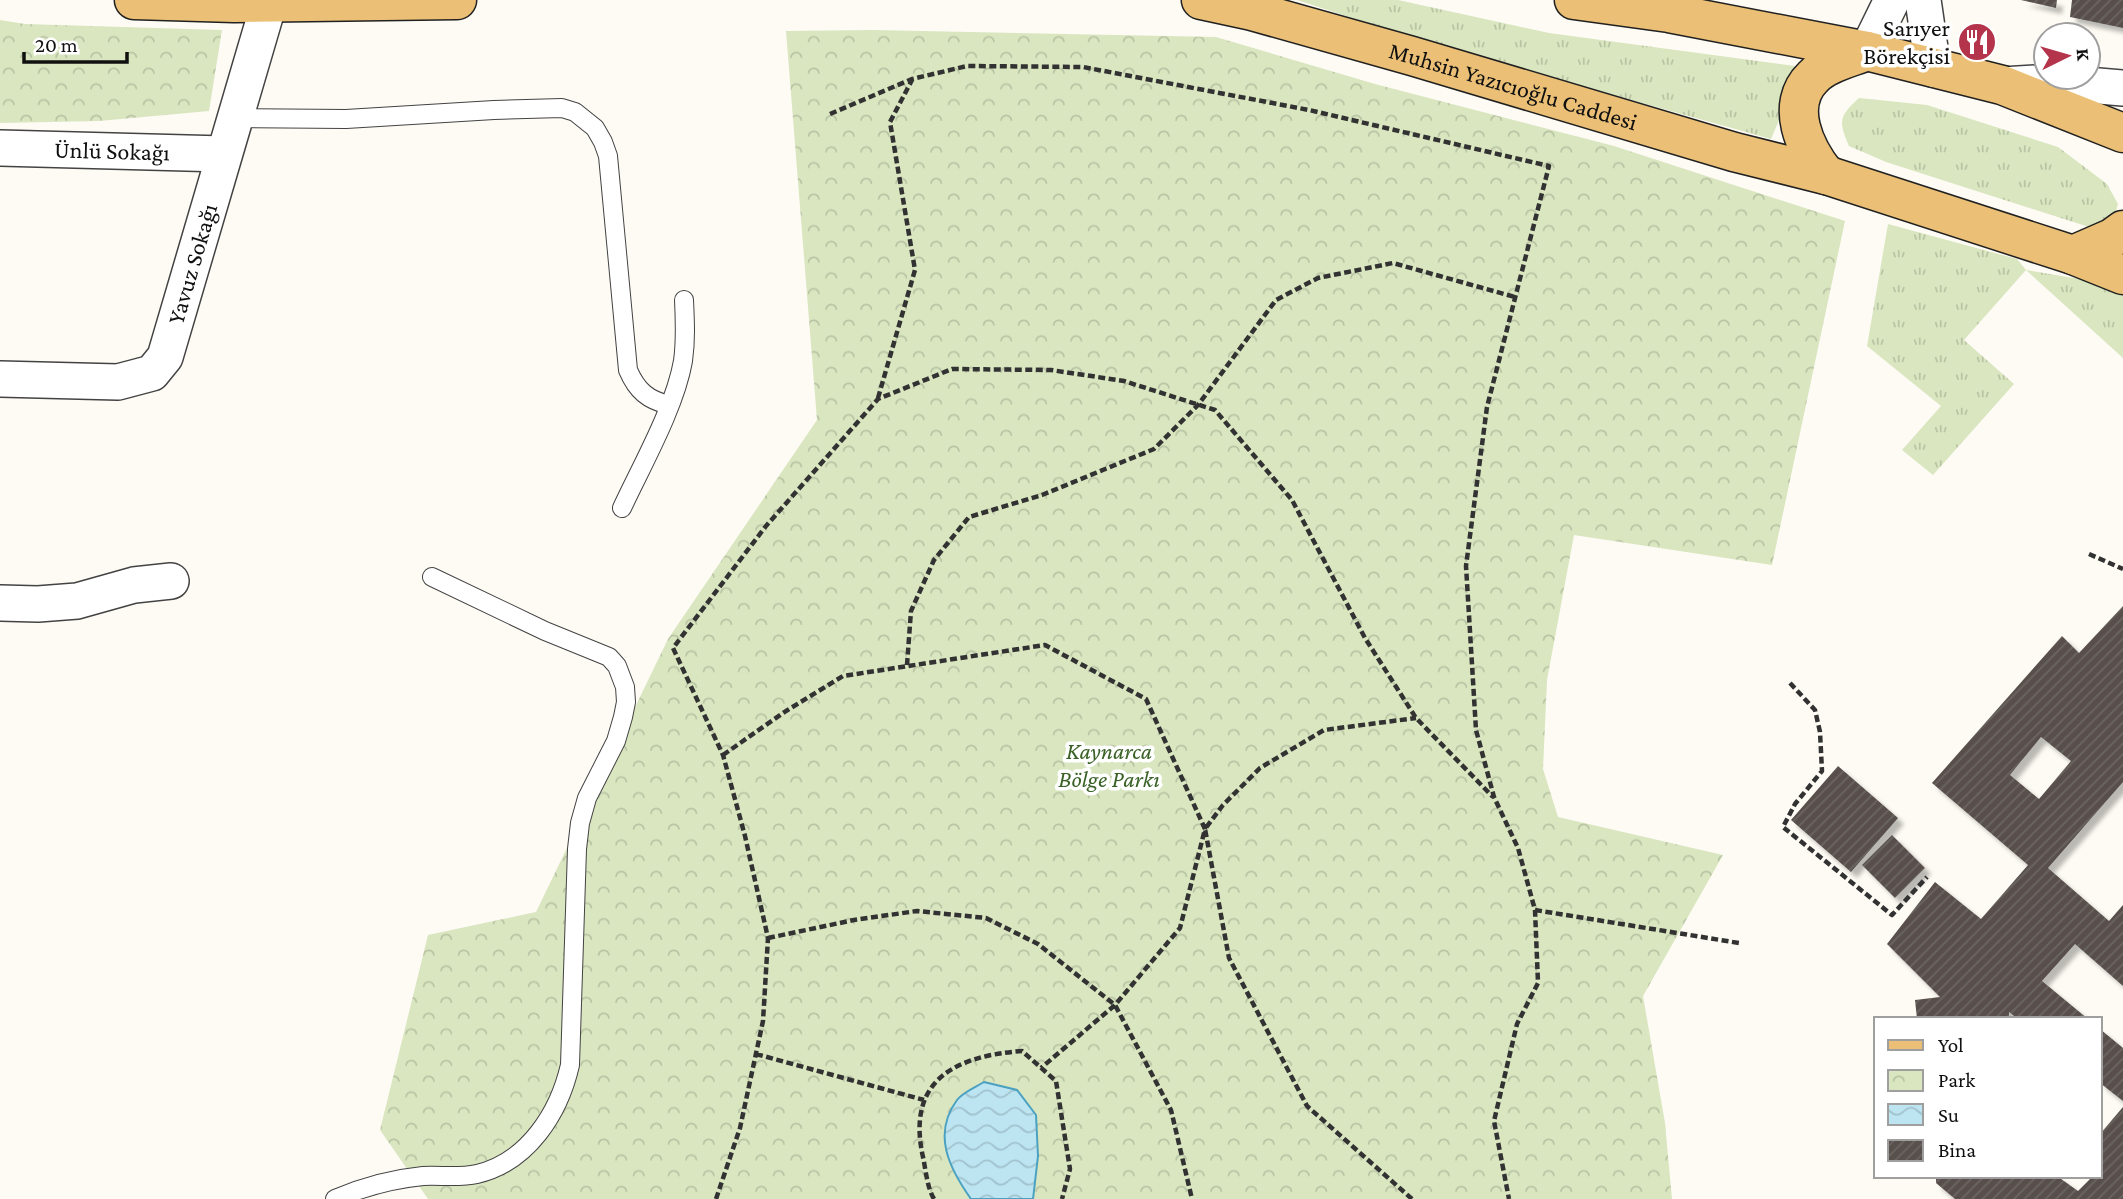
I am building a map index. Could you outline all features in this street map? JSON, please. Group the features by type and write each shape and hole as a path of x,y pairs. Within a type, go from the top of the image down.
{"main road":[{"path":"134,0 269,3 457,0"},
{"name":"Muhsin Yazıcıoğlu Caddesi","path":"1201,0 1252,11 1734,152 1826,175 2123,275"},
{"path":"1574,0 1669,13 1867,51 2002,85 2117,134"},
{"path":"1826,175 1808,148 1801,128 1800,107 1805,88 1813,76 1827,67 1867,51"},
{"path":"2073,256 2123,230"}],"street":[{"path":"1867,51 1892,0"},
{"path":"1923,0 1933,69"},
{"name":"Yavuz Sokağı","path":"0,379 118,382 152,373 165,357 269,3"},
{"path":"2002,85 2052,82 2123,88"},
{"name":"Ünlü Sokağı","path":"0,148 224,154"},
{"path":"0,603 77,601 134,585 171,581"}],"lane":[{"path":"234,118 346,119 562,108 586,119 603,142 608,156 628,370 634,384 644,395 669,405"},
{"path":"622,508 669,405 683,363 684,300"},
{"path":"335,1199 388,1182 424,1176 476,1174 501,1164 529,1143 545,1126 561,1097 570,1065 580,823 595,779 616,741 626,702 622,676 609,657 545,631 432,577"}],"path":[{"path":"830,114 912,79 967,66 1083,67 1309,110 1549,166 1488,407 1466,566 1476,730 1494,797 1518,848 1535,911 1538,983 1517,1024 1494,1121 1509,1199"},
{"path":"716,1199 740,1128 763,1021 768,938 723,755 674,648 766,526 878,399 915,270 890,122 912,79"},
{"path":"907,665 911,611 934,560 969,517 1042,495 1154,449 1198,405 1276,300 1318,278 1393,263 1516,297"},
{"path":"878,399 951,369 1051,370 1124,381 1215,410 1292,500 1365,638 1416,718 1494,797"},
{"path":"2089,554 2123,569"},
{"path":"723,755 786,711 843,677 1045,645 1146,699 1205,829 1229,958 1307,1106 1412,1199"},
{"path":"1790,683 1815,710 1820,732 1822,771 1795,804 1783,827 1892,915 1927,877"},
{"path":"1041,1068 1115,1005 1180,928 1205,829 1223,805 1260,768 1324,730 1416,718"},
{"path":"768,938 854,920 917,911 986,918 1038,944 1115,1005 1171,1110 1192,1199"},
{"path":"1535,911 1739,943"},
{"path":"934,1199 919,1137 927,1090 946,1071 993,1054 1022,1052 1056,1081 1070,1169 1062,1199"},
{"path":"756,1054 925,1100"}],"green space":[{"path":"1297,0 1398,0 1549,33 1802,67 1771,139 1435,45"},
{"path":"0,20 25,24 222,30 209,111 99,121 0,123"},
{"name":"Kaynarca Bölge Parkı","path":"873,30 1216,37 1375,84 1614,146 1845,221 1772,565 1574,535 1547,680 1543,769 1558,817 1723,855 1643,996 1665,1123 1672,1199 428,1199 380,1130 428,935 536,912 668,639 817,420 786,31"},
{"path":"1859,98 1927,105 2058,147 2107,184 2118,204 2113,223 2092,228 1886,162 1849,146 1842,119"},
{"path":"1888,224 2017,259 2026,270 1964,340 2014,384 1933,475 1902,450 1941,406 1867,346"},
{"path":"2026,270 2109,284 2123,291 2123,358"}],"water":[{"path":"984,1082 1017,1090 1036,1115 1038,1156 1033,1199 971,1199 950,1163 945,1138 950,1113 960,1097"}],"building":[{"path":"2021,0 2057,0 2056,8"},
{"path":"2072,0 2123,0 2123,28 2102,24 2102,21 2070,17"},
{"path":"2123,606 2123,782 2048,868 2109,921 2123,905 2123,986 2075,944 2042,981 2086,1017 2015,1017 2009,1012 2009,1017 1917,1017 1915,1000 1940,997 1887,944 1935,882 1981,919 2028,865 1932,783 2062,636 2079,653","holes":["2041,737 2071,761 2039,799 2010,775"]},
{"path":"1838,766 1898,818 1851,872 1791,820"},
{"path":"1892,835 1925,868 1895,898 1862,865"},
{"path":"2102,1031 2123,1048 2123,1101 2102,1085"},
{"path":"2123,1107 2123,1199 1955,1199 1936,1183 1936,1178 2060,1178 2078,1191 2091,1178 2102,1178 2102,1132"}],"place":[{"name":"Sarıyer Börekçisi","path":"1977,42"}]}
